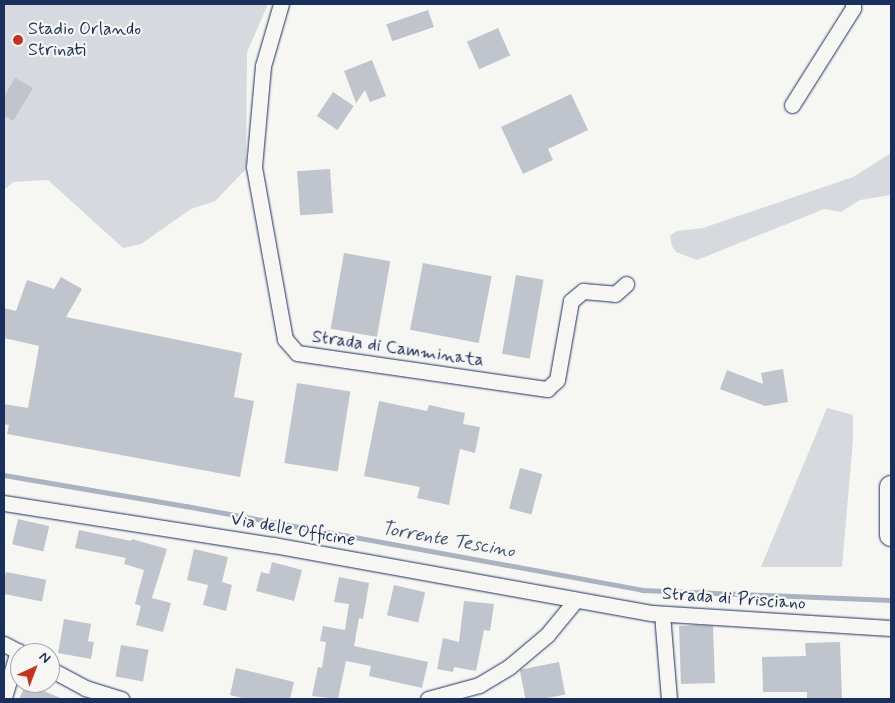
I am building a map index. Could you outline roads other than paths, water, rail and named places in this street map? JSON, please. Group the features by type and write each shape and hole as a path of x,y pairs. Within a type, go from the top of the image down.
{"main road":[{"path":"891,487 891,535"}],"street":[{"name":"Strada di Camminata","path":"281,4 263,66 254,167 285,339 297,353 547,389 557,380 571,301 583,291 615,294 626,284"},
{"path":"792,105 853,8 853,4"},
{"name":"Via delle Officine","path":"4,502 273,545 575,601"},
{"path":"428,699 479,685 510,666 548,635 575,601"},
{"name":"Strada di Prisciano","path":"575,601 662,614 891,628"},
{"path":"662,614 669,699"},
{"path":"60,677 83,694 121,699"},
{"path":"4,697 10,679"}],"waterway":[{"name":"Torrente Tescino","path":"4,475 186,506 642,590 891,600"}],"place":[{"name":"Stadio Orlando Strinati","path":"18,40"}]}
